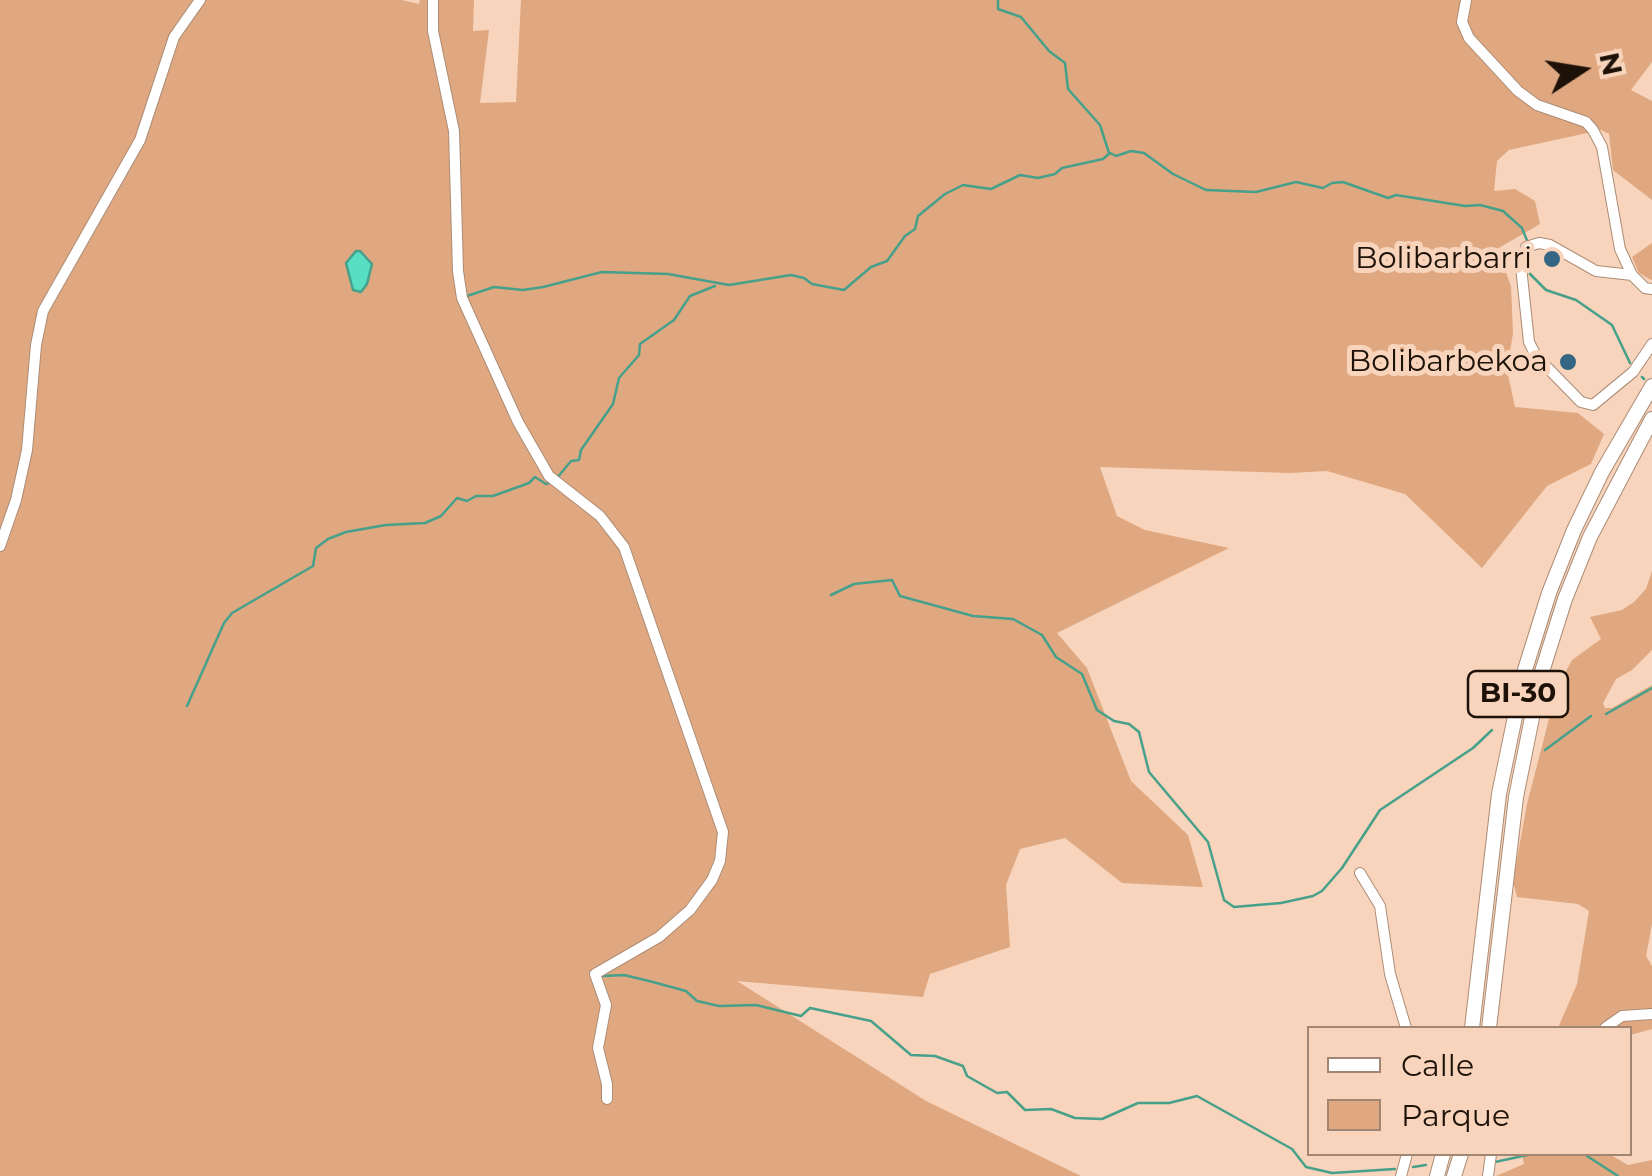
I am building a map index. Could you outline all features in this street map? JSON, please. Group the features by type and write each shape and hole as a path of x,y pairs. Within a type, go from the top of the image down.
{"highway":[{"name":"BI-30","path":"1472,1026 1499,794 1524,674 1549,593 1581,515 1652,386"},
{"name":"BI-30","path":"1489,1026 1516,797 1540,678 1576,568 1603,508 1652,419"}],"street":[{"path":"0,546 28,450 42,311 140,140 174,37 200,0"},
{"path":"433,0 433,30 454,130 462,298 518,422 548,476 600,516 624,547 723,832 724,848 712,880 690,910 659,937 596,974 606,1005 598,1048 607,1099"},
{"path":"1466,0 1462,22 1479,50 1536,105 1586,122 1598,137 1615,230 1632,275 1652,290"},
{"path":"1632,275 1596,271 1550,245 1528,246 1522,267 1530,342 1536,356 1581,402 1594,406 1632,372 1652,344"},
{"path":"1360,872 1380,906 1390,974 1405,1026"},
{"path":"1608,1026 1622,1016 1652,1014"}],"green space":[{"path":"0,0 402,0 419,4 420,0 474,0 473,31 489,30 480,103 516,102 521,0 1652,0 1652,62 1631,90 1652,101 1652,200 1613,170 1609,134 1601,130 1509,150 1497,161 1494,191 1515,189 1535,201 1540,224 1497,249 1511,286 1513,333 1507,370 1515,407 1578,413 1604,434 1591,464 1547,486 1482,568 1405,494 1327,471 1100,467 1117,516 1145,530 1229,548 1057,633 1087,668 1131,781 1188,835 1203,887 1122,883 1065,838 1020,849 1006,885 1010,947 930,974 923,997 737,981 926,1101 1081,1176 0,1176"},
{"path":"1652,243 1651,280 1639,273 1632,257"},
{"path":"1652,571 1652,650 1632,670 1616,679 1603,703 1605,708 1612,708 1652,685 1652,924 1646,956 1652,966 1652,1029 1632,1034 1632,1026 1559,1026 1577,984 1589,911 1578,904 1517,897 1513,881 1527,804 1557,688 1572,660 1601,639 1590,617 1622,610 1646,589"},
{"path":"1522,1156 1612,1156 1628,1165 1652,1160 1652,1176 1496,1176 1524,1164"}],"water":[{"path":"356,251 372,264 361,292 353,290 346,263"}],"waterway":[{"path":"998,0 998,9 1021,17 1049,51 1065,63 1068,89 1100,125 1109,153"},
{"path":"467,296 494,287 543,287 602,272 668,274 729,285 791,275 844,290 871,267 887,261 915,229 918,216 963,185 991,189 1020,175 1038,178 1103,159 1110,153 1116,156 1131,151 1144,153 1173,174 1206,190 1256,192 1296,182 1323,188 1343,182 1388,198 1396,195 1480,205 1503,211 1522,228 1528,243"},
{"path":"1528,256 1530,274 1546,290 1576,300 1612,325 1630,363"},
{"path":"557,478 571,461 579,460 581,450 613,404 619,378 639,355 640,344 674,320 690,296 715,286"},
{"path":"187,706 232,613 313,566 316,548 328,539 386,525 425,523 441,516 457,498 467,501 476,496 493,496 535,477 546,484 552,482"},
{"path":"831,595 854,584 892,580 900,596 973,616 1013,619 1042,635 1056,657 1082,674 1097,710 1139,732 1149,772 1208,842 1224,900 1234,907 1281,903 1322,891 1380,810 1473,748 1492,730"},
{"path":"1606,714 1652,688"},
{"path":"1545,750 1591,716"},
{"path":"603,976 624,975 649,981 686,991 697,1001 719,1006 756,1005 801,1016 810,1008 871,1021 911,1055 935,1056 963,1066 967,1076 997,1093 1007,1092 1025,1110 1051,1109 1075,1118 1102,1119 1138,1103 1169,1103 1197,1096 1292,1149 1306,1167 1332,1173 1395,1169"},
{"path":"1495,1162 1523,1156"},
{"path":"1587,1156 1618,1176"},
{"path":"1413,1167 1426,1165"}],"place":[{"name":"Bolibarbarri","path":"1552,259"},
{"name":"Bolibarbekoa","path":"1568,362"}]}
